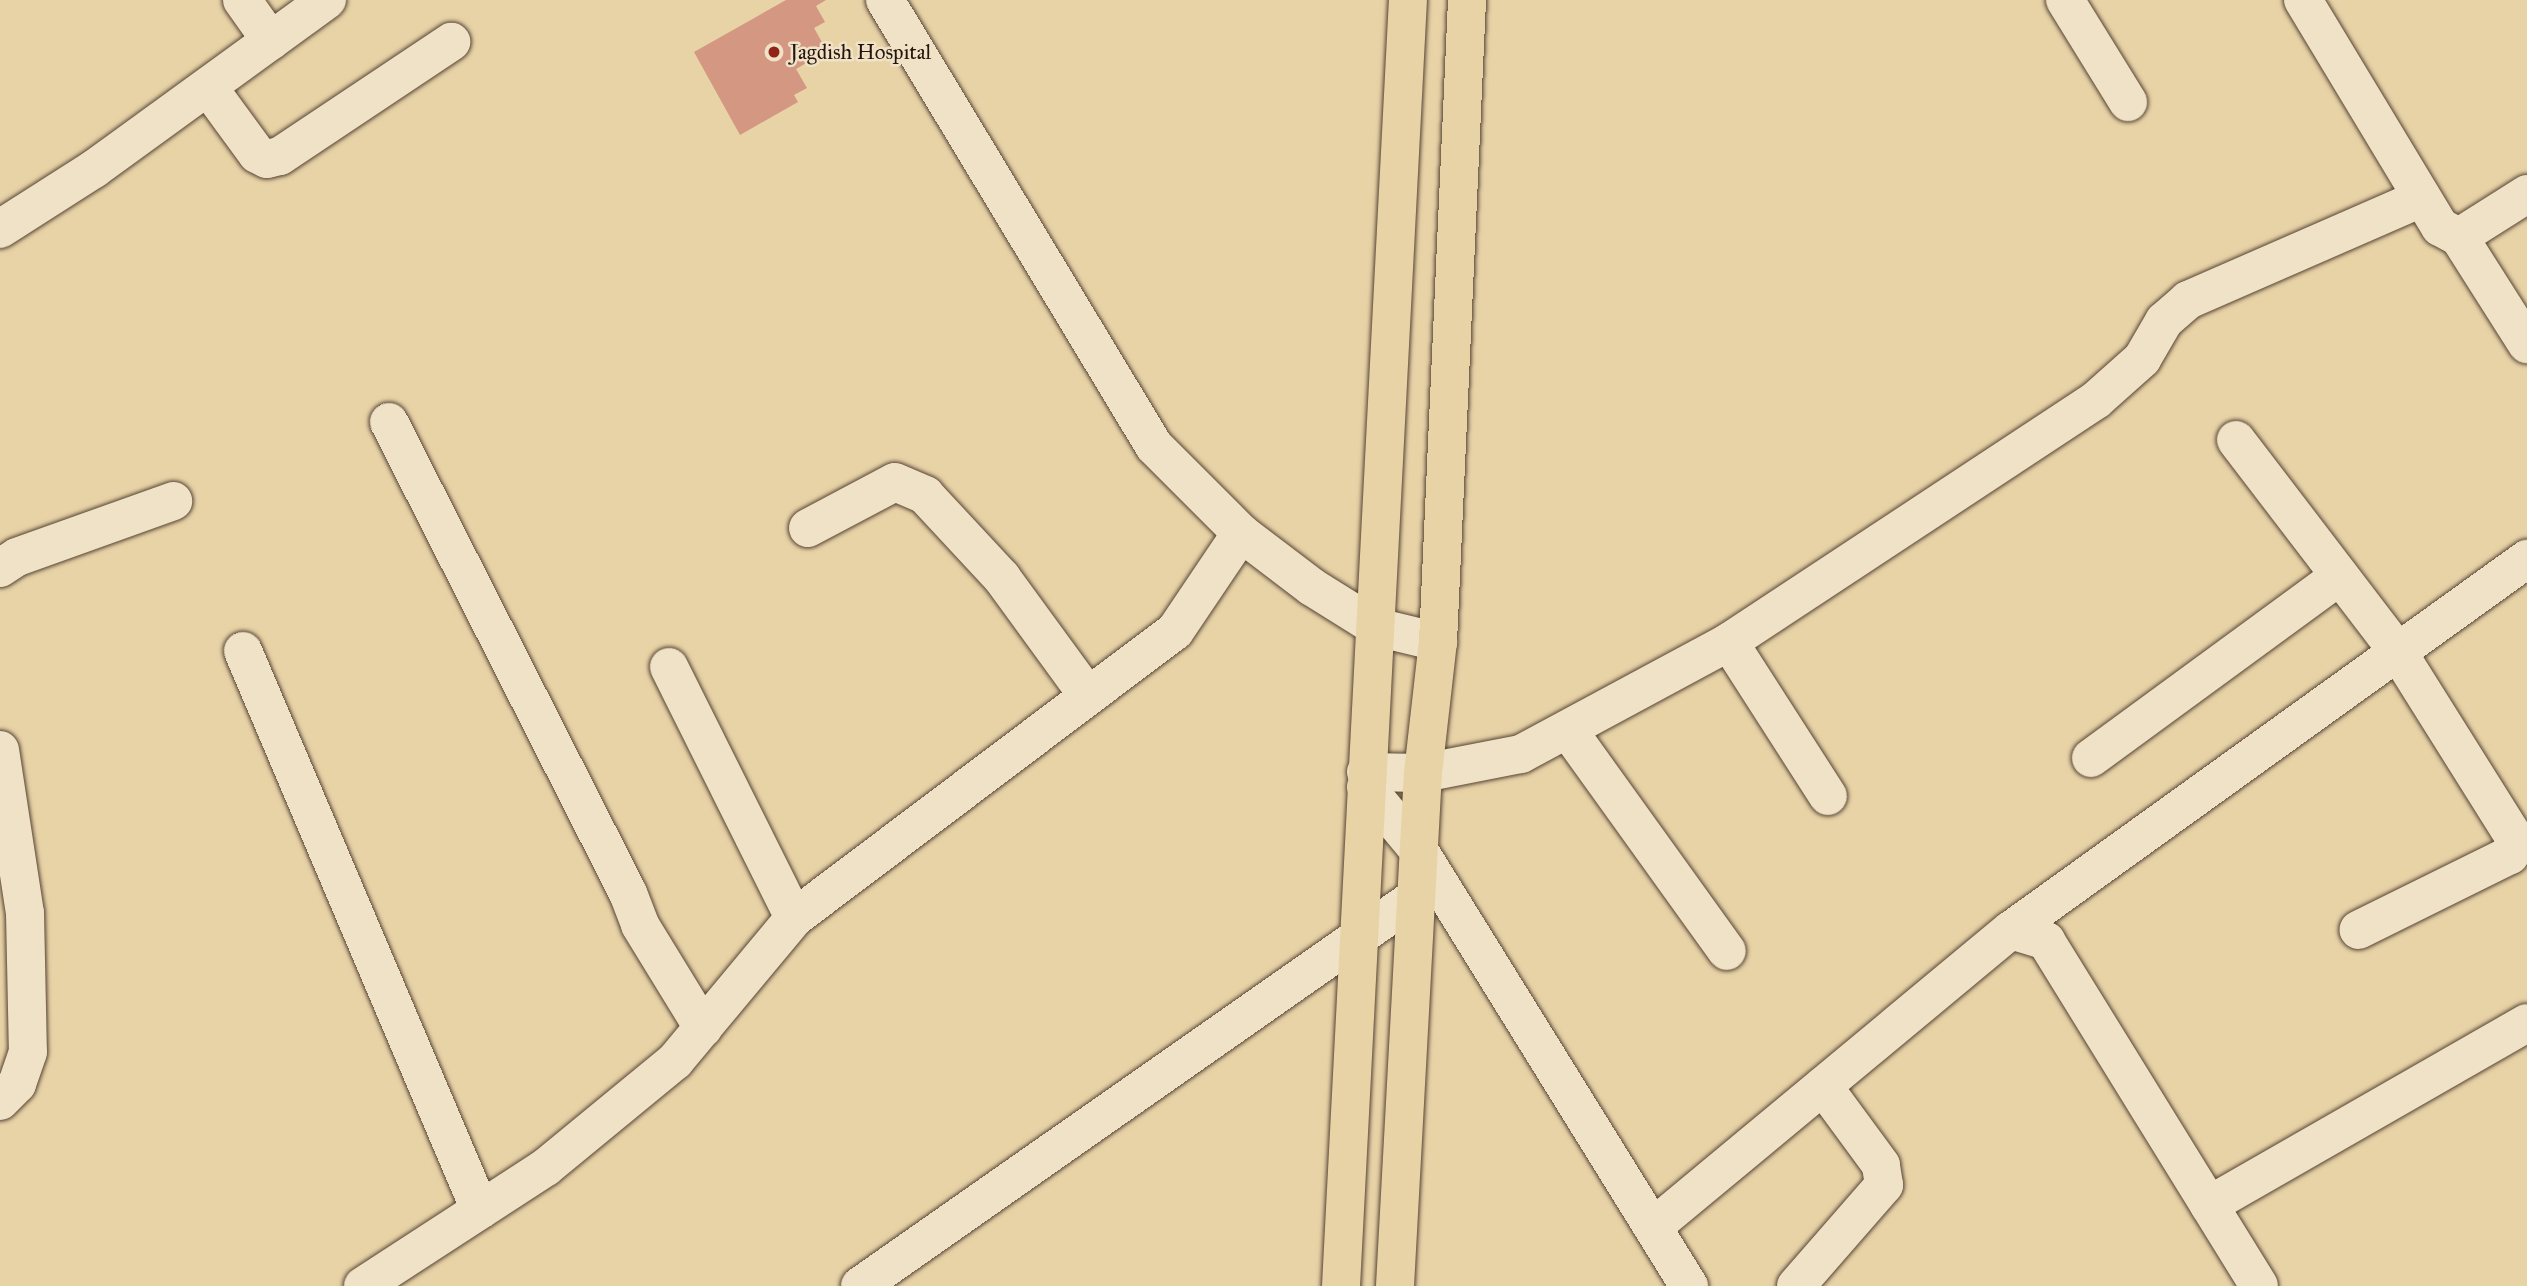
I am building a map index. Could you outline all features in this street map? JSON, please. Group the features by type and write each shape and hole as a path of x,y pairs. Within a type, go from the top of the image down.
{"main road":[{"path":"1341,1286 1356,939 1376,627 1408,0"},
{"path":"1395,1286 1423,773 1438,642 1467,0"}],"street":[{"path":"242,0 271,41"},
{"path":"0,229 94,169 327,0"},
{"path":"885,0 1154,446 1241,533 1312,587 1376,627 1438,642"},
{"path":"2065,0 2128,103"},
{"path":"2303,0 2440,227 2459,237 2527,344"},
{"path":"208,87 257,154 267,159 280,156 451,42"},
{"path":"2459,237 2527,194"},
{"path":"1689,1286 1420,852 1366,780 1423,773 1521,754 1729,642 2096,400 2142,359 2164,321 2188,300 2422,198"},
{"path":"389,422 628,893 640,925 703,1028"},
{"path":"2236,440 2396,649 2515,814 2515,839 2511,855 2358,930"},
{"path":"808,528 895,482 925,495 1003,578 1088,696"},
{"path":"0,568 17,557 173,501"},
{"path":"363,1286 546,1167 675,1061 794,918 1175,631 1241,533"},
{"path":"1653,1227 2011,930 2396,649 2527,559"},
{"path":"2091,758 2340,576"},
{"path":"1729,642 1828,796"},
{"path":"243,651 480,1210"},
{"path":"669,667 794,918"},
{"path":"1568,730 1727,951"},
{"path":"0,750 4,804 25,913 28,1052 17,1084 0,1101"},
{"path":"860,1286 1416,897"},
{"path":"2011,930 2046,941 2259,1286"},
{"path":"2209,1205 2527,1023"},
{"path":"1796,1286 1884,1185 1881,1165 1823,1086"}],"building":[{"path":"786,0 826,0 816,6 825,22 814,28 827,51 796,69 807,88 794,95 798,102 740,135 694,52"}],"place":[{"name":"Jagdish Hospital","path":"774,52"}]}
